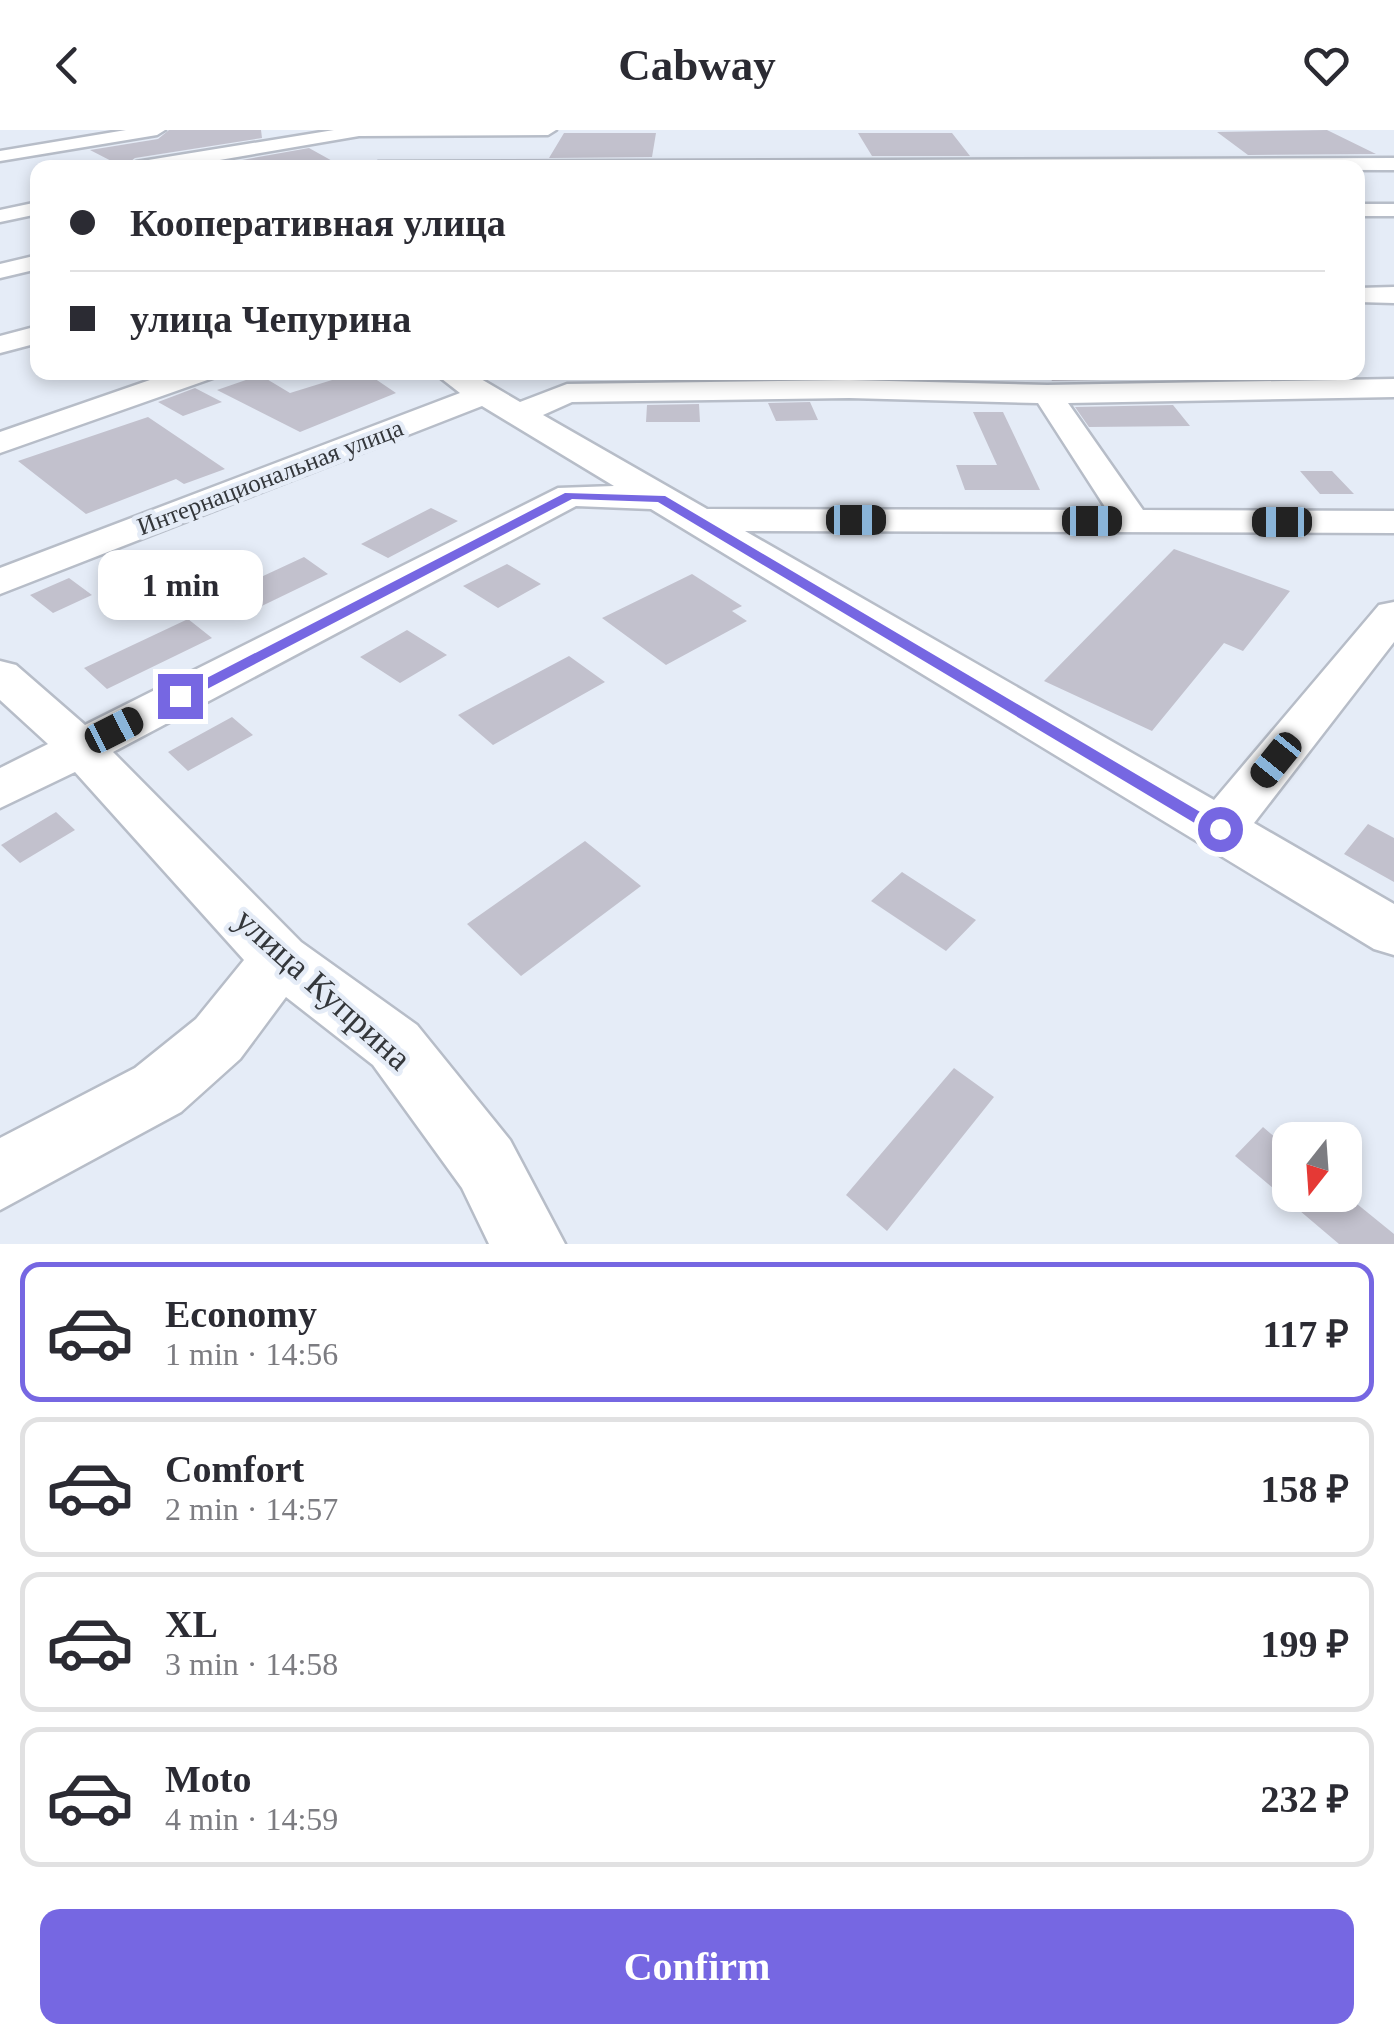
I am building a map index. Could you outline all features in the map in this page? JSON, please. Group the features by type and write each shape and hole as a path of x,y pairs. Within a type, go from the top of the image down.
{"street":[{"path":"8,130 61,160"},
{"path":"0,156 157,130"},
{"path":"184,160 359,131 548,130"},
{"path":"1072,141 1093,160"},
{"path":"1365,164 1394,164"},
{"path":"0,216 30,210"},
{"path":"1365,210 1394,210"},
{"path":"0,271 30,264"},
{"path":"1365,295 1394,295"},
{"path":"0,345 30,336"},
{"path":"1365,373 1389,388"},
{"path":"0,443 180,380"},
{"name":"Интернациональная улица","path":"0,582 483,394 846,381 1047,394 1389,388"},
{"path":"483,394 1394,932"},
{"path":"1047,394 1132,521"},
{"path":"0,790 570,495 660,498"},
{"path":"698,520 1394,522"},
{"path":"1220,829 1394,614"},
{"name":"улица Куприна","path":"0,675 81,748 280,959 395,1045 486,1164 528,1244"},
{"path":"0,1175 158,1090 218,1039 280,959"}],"building":[{"path":"169,130 261,130 262,138 132,160 109,160 90,150 158,139"},
{"path":"1327,130 1376,154 1248,155 1217,132"},
{"path":"564,133 656,133 652,157 549,158"},
{"path":"858,133 952,133 970,156 872,156"},
{"path":"309,148 331,160 242,160"},
{"path":"246,380 268,380 290,393 332,380 377,380 396,393 300,432 217,390"},
{"path":"195,388 222,402 183,416 158,402"},
{"path":"810,402 818,420 776,421 768,403"},
{"path":"699,404 700,422 646,422 647,405"},
{"path":"1173,405 1190,426 1089,427 1075,407"},
{"path":"973,412 1003,412 1040,490 965,490 956,465 997,465"},
{"path":"148,417 225,469 184,484 176,479 86,514 18,461"},
{"path":"1300,471 1332,471 1354,494 1320,494"},
{"path":"431,508 458,521 388,558 361,544"},
{"path":"1174,549 1290,591 1243,651 1224,643 1152,731 1044,681"},
{"path":"304,557 328,574 239,617 214,599"},
{"path":"507,564 541,584 498,608 463,586"},
{"path":"692,574 742,606 732,611 747,621 666,665 602,618"},
{"path":"69,578 92,595 53,613 30,595"},
{"path":"188,619 212,638 107,689 84,668"},
{"path":"407,630 447,655 400,683 360,657"},
{"path":"569,656 605,682 493,745 458,715"},
{"path":"232,717 253,735 188,771 168,752"},
{"path":"56,812 75,830 20,863 1,845"},
{"path":"1368,824 1394,838 1394,882 1344,854"},
{"path":"585,841 641,886 521,976 467,924"},
{"path":"902,872 976,920 946,951 871,901"},
{"path":"954,1068 994,1097 887,1231 846,1195"},
{"path":"1263,1127 1272,1135 1272,1187 1235,1156"},
{"path":"1362,1208 1394,1234 1394,1244 1339,1244 1301,1212 1362,1212"}],"route":[{"path":"180,696 570,495 660,498 1220,829"}]}
